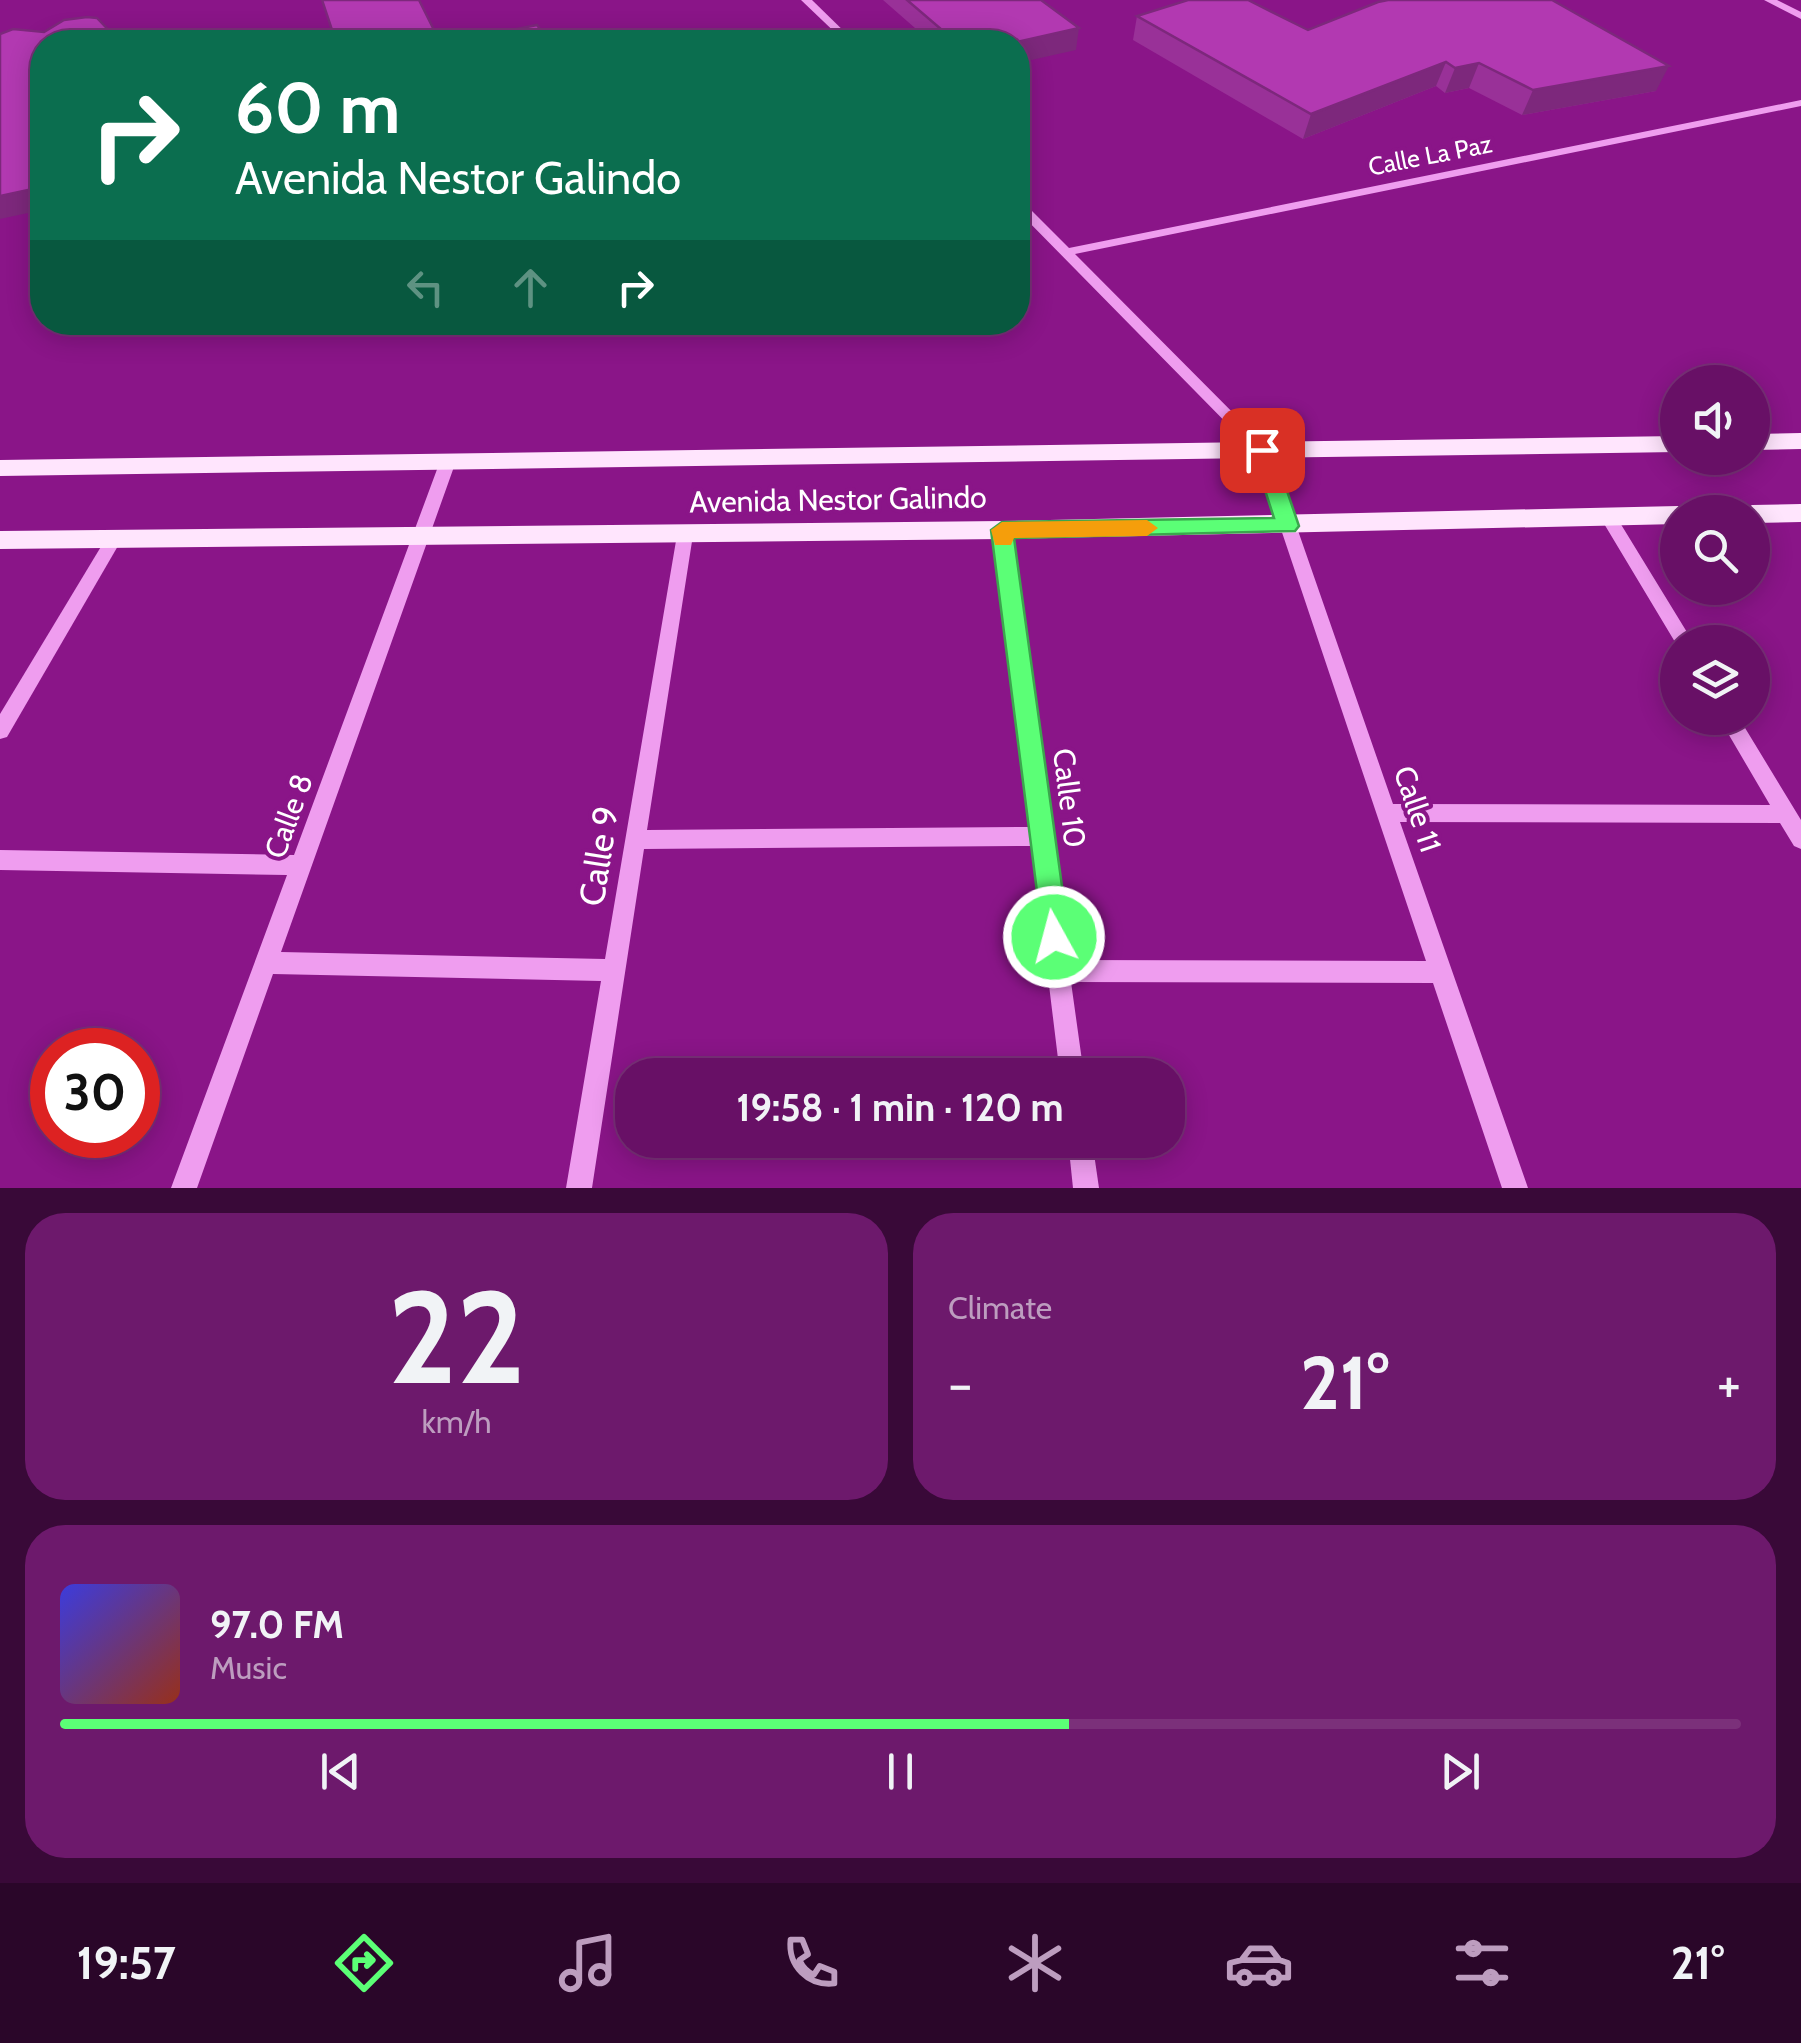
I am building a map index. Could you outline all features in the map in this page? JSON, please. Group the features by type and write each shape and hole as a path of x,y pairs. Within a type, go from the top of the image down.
{"main road":[{"path":"1770,442 1801,442"},
{"name":"Avenida Nestor Galindo","path":"0,468 1660,444"},
{"path":"1770,514 1801,513"},
{"name":"Avenida Nestor Galindo","path":"0,540 685,535 1660,516"}],"street":[{"path":"806,0 837,30"},
{"path":"1768,0 1801,16"},
{"name":"Calle La Paz","path":"1067,252 1801,103"},
{"path":"1030,216 1262,450"},
{"name":"Calle 11","path":"1262,450 1515,1188"},
{"name":"Calle 8","path":"184,1188 447,464"},
{"path":"1608,516 1674,625"},
{"name":"Calle 10","path":"1002,530 1070,1058"},
{"name":"Calle 9","path":"579,1188 685,535"},
{"path":"0,731 114,539"},
{"path":"1739,735 1801,838"},
{"path":"1387,813 1787,814"},
{"path":"634,840 1042,836"},
{"path":"0,860 303,864"},
{"path":"267,964 614,970"},
{"path":"1059,971 1442,972"},
{"path":"1082,1158 1086,1188"}],"building":[{"path":"322,0 419,0 434,30 332,30"},
{"path":"907,0 1041,0 1079,28 1030,39 1030,30 942,30"},
{"path":"1188,0 1248,0 1308,30 1388,0 1552,0 1669,66 1533,90 1479,63 1455,68 1446,62 1311,114 1137,16"},
{"path":"97,18 108,30 47,30 64,20"},
{"path":"537,25 541,30 512,30"},
{"path":"13,29 30,31 30,190 0,196 0,34"}],"slow traffic":[{"path":"1003,540 1002,530 1147,528"}],"route":[{"path":"1054,937 1002,530 1288,526 1262,450"}]}
